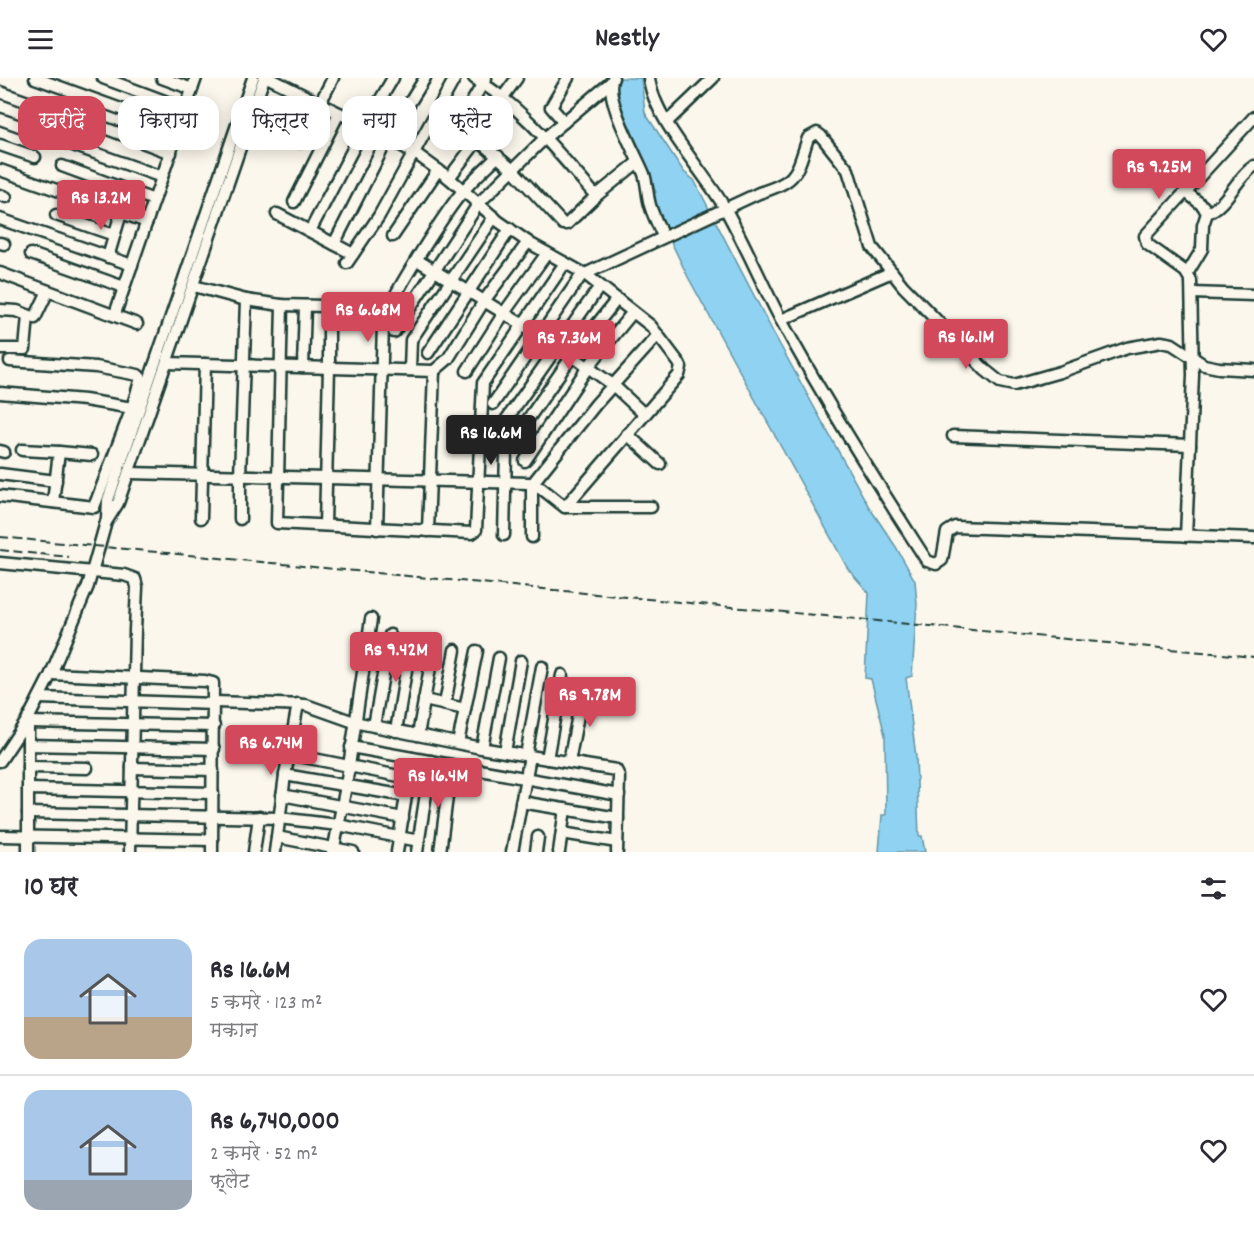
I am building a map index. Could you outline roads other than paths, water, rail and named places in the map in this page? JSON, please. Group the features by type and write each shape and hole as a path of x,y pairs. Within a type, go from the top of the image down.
{"street":[{"path":"35,78 118,108"},
{"path":"103,78 151,96"},
{"path":"162,78 192,89"},
{"path":"190,96 196,78"},
{"path":"0,761 28,720 51,674 93,572 106,522 108,500 253,78"},
{"path":"106,522 118,503 129,473 264,78"},
{"path":"269,78 304,96"},
{"path":"324,96 333,78"},
{"path":"382,96 393,78"},
{"path":"414,96 425,78"},
{"path":"277,214 334,243 350,258 379,216 455,78"},
{"path":"504,96 517,78"},
{"path":"564,122 551,107 568,78"},
{"path":"649,78 654,99 667,123 724,210 781,320 835,413 927,561 936,564 942,560 947,532 955,526 1254,538"},
{"path":"667,123 713,78"},
{"path":"473,96 481,80 502,96"},
{"path":"394,332 479,203 545,138 611,81"},
{"path":"611,81 612,95 624,132 647,182 651,210 661,236"},
{"path":"0,92 18,98"},
{"path":"513,107 545,138 596,196"},
{"path":"330,109 342,114"},
{"path":"294,202 339,113"},
{"path":"1186,536 1192,357 1191,281 1187,274 1145,240 1145,236 1254,117"},
{"path":"0,119 162,177"},
{"path":"106,129 171,153"},
{"path":"493,404 584,274 661,236 787,182 795,172 808,138 816,134 821,136 848,170 871,245 892,272 1000,382 1014,385 1060,372 1127,348 1161,342 1172,345 1204,364 1219,368 1254,370"},
{"path":"449,177 477,143 485,144 513,170 563,224 567,224 596,196 638,162"},
{"path":"0,145 35,157"},
{"path":"115,314 172,150"},
{"path":"310,231 352,150"},
{"path":"334,243 382,150"},
{"path":"409,150 449,177 494,217 528,242 584,274 617,299 651,326 679,363 681,371 565,507"},
{"path":"377,529 381,369 383,324 386,312 417,260 464,190 498,156"},
{"path":"62,166 154,200"},
{"path":"1187,274 1202,249 1203,225 1207,213 1215,208 1254,166"},
{"path":"0,170 147,222"},
{"path":"393,236 438,170"},
{"path":"1186,192 1203,206 1207,213"},
{"path":"108,257 121,213"},
{"path":"56,215 114,235"},
{"path":"410,370 411,340 494,217"},
{"path":"0,219 132,265"},
{"path":"428,353 510,229"},
{"path":"428,531 434,371 448,358 484,301 528,242"},
{"path":"467,371 504,313 547,253"},
{"path":"31,254 124,287"},
{"path":"417,260 557,345 613,385 644,414"},
{"path":"282,306 277,523 475,532 483,384 565,263"},
{"path":"781,320 892,272"},
{"path":"0,273 137,324"},
{"path":"194,286 246,300 282,306 325,306 329,308 325,525"},
{"path":"499,430 600,286"},
{"path":"0,310 17,311 35,318 48,291"},
{"path":"1192,293 1254,295"},
{"path":"504,535 508,447 572,356 617,299"},
{"path":"240,519 246,300"},
{"path":"303,367 305,306"},
{"path":"525,460 588,367 633,312"},
{"path":"0,349 25,349 28,316"},
{"path":"532,537 532,484 613,385 658,335"},
{"path":"0,496 94,507 141,379 138,375 96,367 10,360"},
{"path":"167,363 434,371"},
{"path":"201,518 205,364"},
{"path":"0,393 85,400 132,408"},
{"path":"627,434 660,464"},
{"path":"953,436 1190,445"},
{"path":"22,450 92,455"},
{"path":"53,502 58,452"},
{"path":"129,473 532,484 541,488 565,507 651,507"},
{"path":"0,474 56,481"},
{"path":"0,563 124,575 135,579 137,586 130,852"},
{"path":"334,850 371,619"},
{"path":"374,726 390,635"},
{"path":"418,735 434,645"},
{"path":"396,731 411,646"},
{"path":"445,704 456,650"},
{"path":"458,743 477,651"},
{"path":"482,748 499,658"},
{"path":"506,752 521,662"},
{"path":"512,852 542,667"},
{"path":"51,674 210,681 213,683 212,852"},
{"path":"547,759 562,675"},
{"path":"569,762 583,689"},
{"path":"39,698 306,705 354,722 396,731 616,770 619,776 617,847 562,833"},
{"path":"424,700 465,709"},
{"path":"275,852 285,775 298,705"},
{"path":"28,720 214,726"},
{"path":"28,720 28,852"},
{"path":"28,745 214,749"},
{"path":"351,747 619,795"},
{"path":"289,754 409,778"},
{"path":"397,852 412,758"},
{"path":"28,813 279,818 338,825 399,838 418,846 431,761"},
{"path":"440,852 451,765"},
{"path":"28,767 87,768"},
{"path":"132,768 213,770"},
{"path":"285,775 406,796"},
{"path":"28,789 213,792"},
{"path":"282,795 403,818"},
{"path":"521,802 618,818"},
{"path":"559,852 565,810"},
{"path":"254,852 259,817"},
{"path":"0,836 212,840"},
{"path":"277,837 353,852"},
{"path":"536,852 538,837"}],"water":[{"path":"615,78 641,78 645,113 684,172 694,180 773,332 869,507 896,547 915,581 917,604 912,676 906,678 916,757 919,836 922,836 925,852 879,852 882,815 886,815 885,735 871,679 865,678 869,593 848,569 688,277 649,196 656,192 622,124 612,92"}],"railway":[{"path":"0,537 1254,657"},
{"path":"0,550 69,557"}]}
